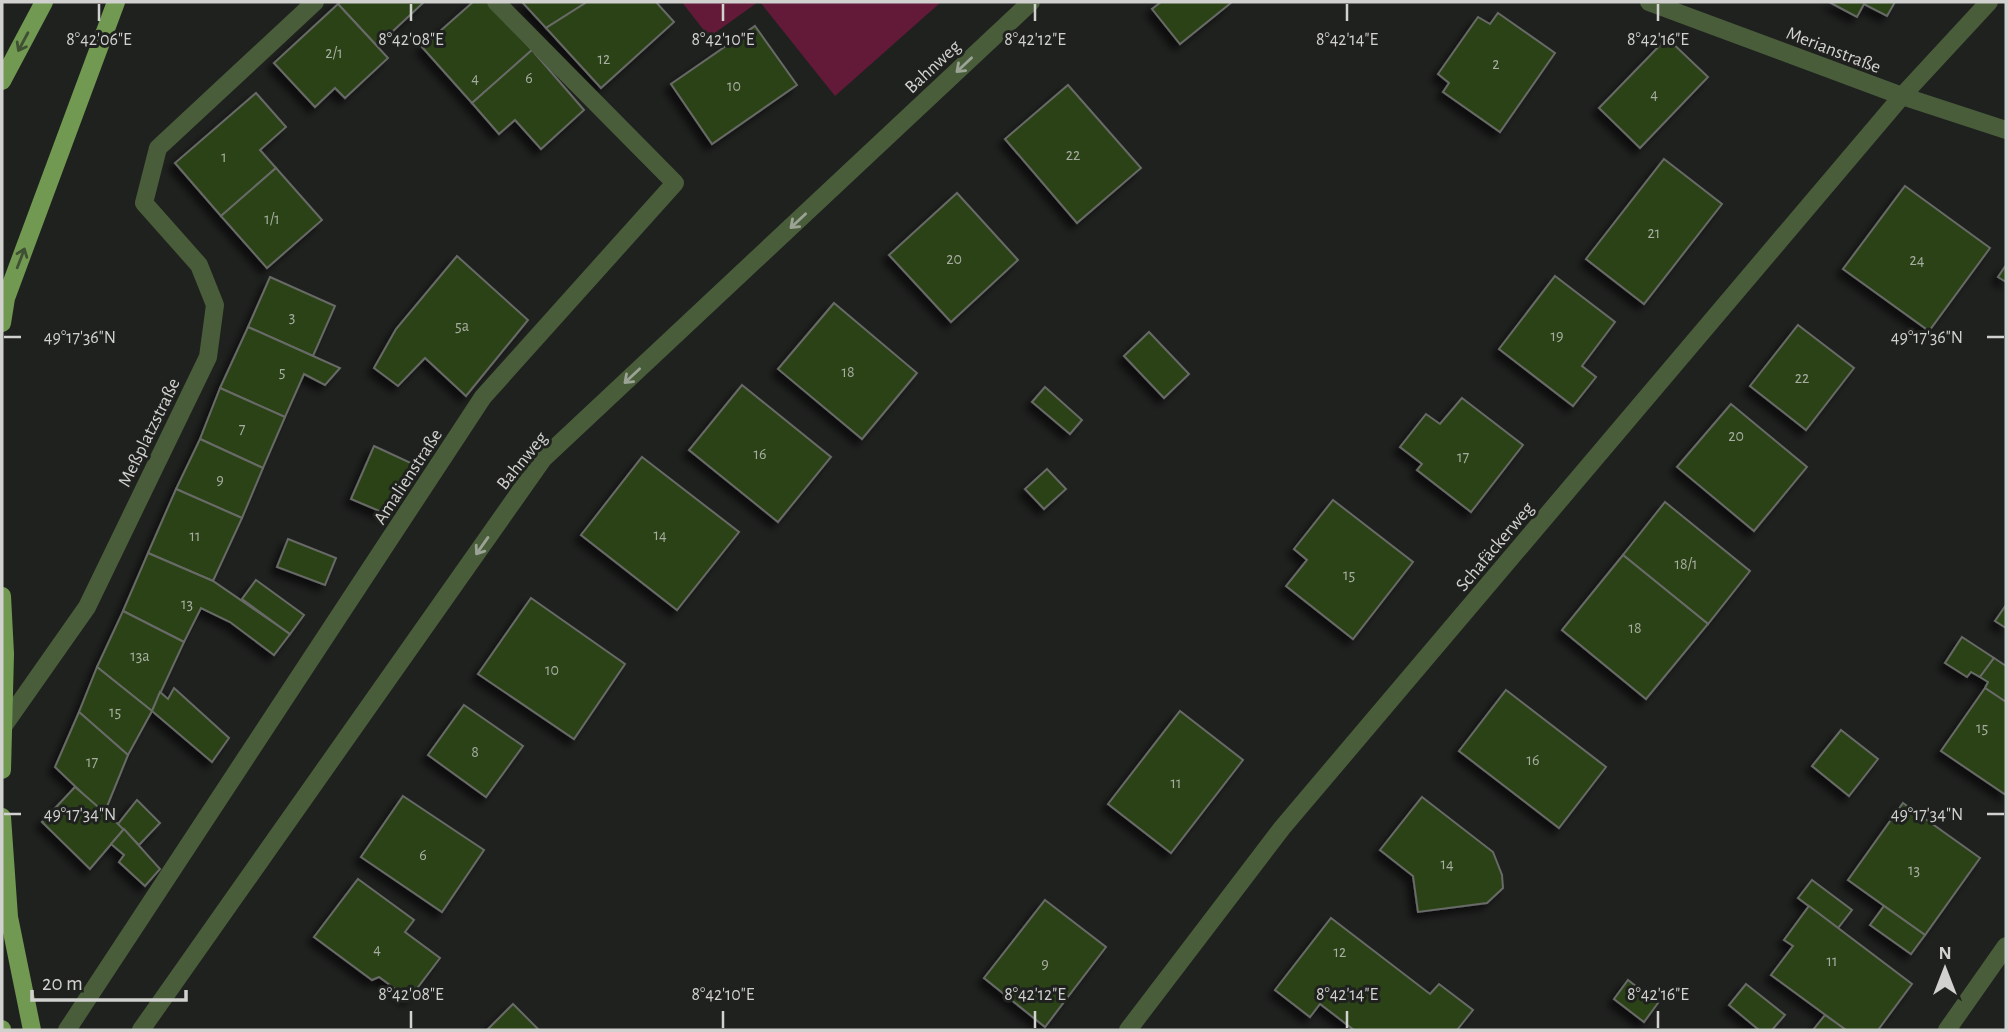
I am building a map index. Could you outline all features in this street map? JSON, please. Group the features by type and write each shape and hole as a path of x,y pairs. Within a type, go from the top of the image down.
{"main road":[{"path":"2,81 44,2"},
{"path":"2,323 6,298 116,4"},
{"path":"2,596 2,770"},
{"path":"2,817 9,917 32,1030"}],"street":[{"name":"Meßplatzstraße","path":"2,726 87,607 208,357 215,305 199,265 144,203 159,148 315,2"},
{"name":"Amalienstraße","path":"67,1030 484,397 675,183 496,2"},
{"name":"Bahnweg","path":"141,1030 543,459 1031,2"},
{"name":"Merianstraße","path":"1649,2 1902,96 2006,130"},
{"name":"Schafäckerweg","path":"1128,1030 1282,828 1902,96 1989,2"},
{"path":"1947,1030 2006,946"}],"shaded area":[{"path":"682,2 758,2 709,37"},
{"path":"760,2 941,2 835,96"}],"building":[{"path":"424,2 377,46 338,4"},
{"path":"473,2 490,2 532,50 472,103 422,47"},
{"path":"522,2 587,2 546,28"},
{"path":"587,2 656,2 674,22 601,88 546,28"},
{"path":"1161,2 1232,2 1180,44 1152,9"},
{"path":"1829,2 1895,2 1887,16 1864,4 1857,17"},
{"path":"338,4 388,58 345,98 335,88 315,107 274,63"},
{"path":"1498,13 1555,53 1500,132 1443,92 1449,83 1438,74 1478,17 1490,24"},
{"path":"755,26 797,85 712,144 671,84"},
{"path":"1667,38 1708,77 1640,148 1599,108"},
{"path":"532,50 584,110 541,149 515,120 499,134 472,103"},
{"path":"1068,85 1141,168 1077,223 1005,139"},
{"path":"256,93 286,127 260,150 276,168 221,216 175,163"},
{"path":"1664,159 1722,204 1644,304 1586,259"},
{"path":"276,168 322,220 267,268 221,216"},
{"path":"1905,186 1990,248 1929,331 1843,269"},
{"path":"957,193 1018,260 951,322 889,255"},
{"path":"457,256 528,320 466,396 425,358 398,386 374,368 396,329"},
{"path":"2006,265 2006,282 1998,277"},
{"path":"1555,276 1615,322 1582,366 1596,377 1573,406 1499,349"},
{"path":"270,277 335,306 313,356 248,327"},
{"path":"834,303 917,373 862,439 778,369"},
{"path":"1798,325 1854,368 1806,430 1750,386"},
{"path":"248,327 340,368 325,385 304,374 285,417 220,388"},
{"path":"1149,332 1189,374 1164,398 1124,356"},
{"path":"742,385 831,457 778,522 689,450"},
{"path":"1045,387 1082,420 1070,434 1032,402"},
{"path":"220,388 285,417 263,468 200,439"},
{"path":"1462,398 1523,445 1471,512 1417,470 1422,464 1400,447 1426,414 1440,424"},
{"path":"1731,404 1807,467 1754,531 1677,467"},
{"path":"200,439 263,468 242,518 176,489"},
{"path":"374,446 413,464 391,516 351,499"},
{"path":"642,457 739,532 677,610 581,535"},
{"path":"1047,469 1066,489 1044,509 1025,489"},
{"path":"176,489 242,518 213,581 148,553"},
{"path":"1333,500 1413,562 1353,639 1286,586 1307,560 1294,549"},
{"path":"1665,502 1750,571 1708,624 1623,555"},
{"path":"288,539 336,558 325,585 277,567"},
{"path":"148,553 213,581 290,634 274,655 230,622 201,608 184,642 123,611"},
{"path":"1623,555 1708,624 1646,699 1562,630"},
{"path":"256,580 304,615 290,634 242,599"},
{"path":"531,598 625,664 574,739 478,674"},
{"path":"2006,605 2006,628 1995,621"},
{"path":"123,611 184,642 152,711 97,667"},
{"path":"1962,637 1994,658 1980,677 1971,672 1967,677 1945,663"},
{"path":"1994,658 2006,666 2006,702 1985,688 1988,682 1980,677"},
{"path":"97,667 152,711 128,755 79,712"},
{"path":"174,688 229,738 212,762 152,711 160,692 168,699"},
{"path":"1985,688 2006,702 2006,795 1941,751"},
{"path":"1506,690 1606,767 1559,828 1459,751"},
{"path":"464,705 523,746 486,797 428,755"},
{"path":"1180,711 1243,760 1171,853 1108,804"},
{"path":"79,712 128,755 104,814 55,767"},
{"path":"1841,730 1878,759 1849,796 1812,766"},
{"path":"75,787 124,829 90,869 42,822"},
{"path":"403,796 484,850 442,912 361,857"},
{"path":"1422,797 1493,852 1502,875 1503,888 1487,903 1418,912 1413,876 1380,850"},
{"path":"137,800 160,823 139,845 118,824"},
{"path":"1903,803 1980,858 1925,935 1848,880"},
{"path":"124,829 160,869 145,886 119,862 124,855 111,844"},
{"path":"358,879 414,920 405,932 440,958 409,999 379,977 372,980 314,937"},
{"path":"1812,880 1852,910 1838,928 1798,898"},
{"path":"1045,900 1106,947 1045,1027 984,978"},
{"path":"1809,906 1912,984 1878,1030 1846,1030 1771,975 1793,946 1784,940"},
{"path":"1884,906 1925,935 1911,954 1870,925"},
{"path":"1331,918 1430,994 1439,984 1473,1010 1457,1030 1354,1030 1320,1004 1310,1017 1275,990"},
{"path":"1628,980 1658,1003 1644,1022 1614,999"},
{"path":"1746,984 1785,1015 1772,1030 1759,1030 1729,1005"},
{"path":"513,1004 539,1030 487,1030"},
{"path":"1825,1015 1846,1030 1813,1030"}]}
